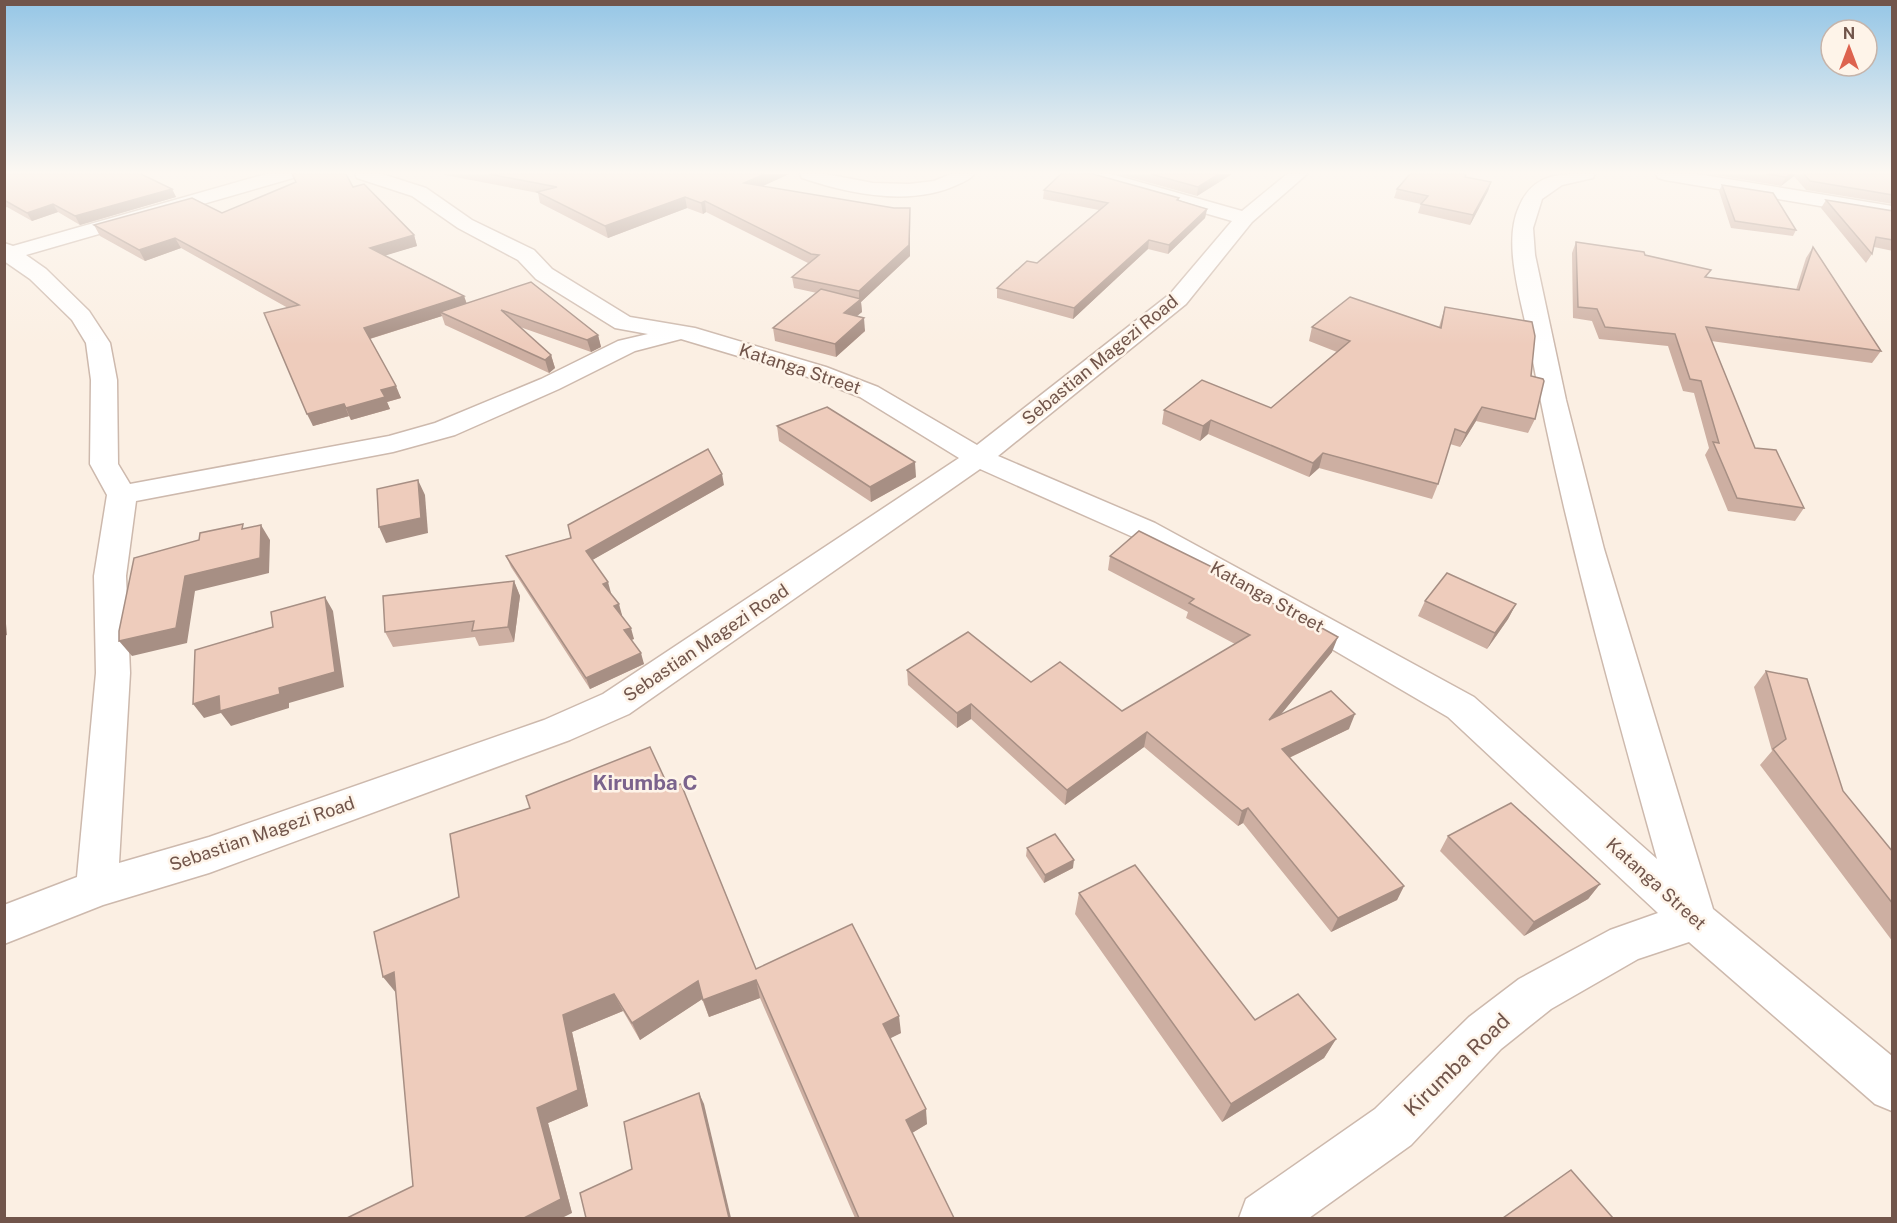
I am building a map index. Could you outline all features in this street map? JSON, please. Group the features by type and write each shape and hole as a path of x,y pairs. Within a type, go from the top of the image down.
{"street":[{"path":"10,258 98,231"},
{"path":"122,495 393,444 444,429 550,384 625,334 544,274 526,255 479,231"},
{"name":"Sebastian Magezi Road","path":"4,925 97,888 209,855 557,730 616,704 978,458 1178,299 1234,231"},
{"path":"1524,231 1525,252 1548,379 1603,600 1695,920"},
{"path":"10,258 81,316 98,343 104,380 104,464 122,495 110,576 113,673 97,888"},
{"name":"Katanga Street","path":"625,334 687,333 817,372 869,392 978,458 1144,530 1291,609 1461,707 1695,920 1893,1087"},
{"name":"Kirumba Road","path":"1265,1218 1393,1126 1485,1033 1535,994 1625,944 1695,920"}],"building":[{"path":"105,231 410,231 414,235 370,248 464,296 364,328 396,386 381,390 385,397 346,408 344,404 307,414 264,313 299,305 175,238 139,250"},
{"path":"765,231 909,231 909,245 859,291 792,277 819,255 811,254"},
{"path":"1075,231 1184,231 1169,245 1149,240 1074,308 997,288 1027,261 1037,263"},
{"path":"1852,231 1893,231 1893,240 1876,237 1872,254"},
{"path":"1576,242 1644,252 1645,255 1711,270 1705,277 1799,290 1813,247 1881,351 1706,327 1755,448 1776,450 1804,508 1737,498 1713,442 1719,443 1701,381 1690,379 1675,334 1605,327 1597,309 1578,307"},
{"path":"531,282 598,335 587,340 501,310 551,355 545,360 440,312"},
{"path":"821,289 861,299 844,313 864,318 835,344 773,328"},
{"path":"1350,297 1441,328 1445,307 1532,322 1535,336 1531,376 1544,381 1535,419 1482,407 1466,433 1455,429 1438,484 1323,453 1313,463 1211,420 1203,426 1164,410 1202,380 1271,408 1350,341 1312,327"},
{"path":"827,407 915,462 870,487 777,426"},
{"path":"708,449 722,474 586,551 608,582 603,584 619,604 614,606 631,628 624,630 641,653 586,678 506,556 571,538 568,525"},
{"path":"418,480 421,518 379,527 377,489"},
{"path":"243,524 242,529 261,525 260,558 185,576 176,628 119,641 134,558 199,540 200,533"},
{"path":"1139,531 1216,569 1212,573 1338,637 1269,720 1331,691 1355,714 1282,749 1404,886 1338,918 1248,808 1242,811 1147,732 1067,790 971,704 957,713 907,670 968,632 1031,682 1060,662 1122,711 1250,635 1189,603 1194,599 1110,556"},
{"path":"1447,573 1516,604 1495,633 1425,601"},
{"path":"514,581 508,627 472,631 474,621 385,632 383,596"},
{"path":"325,597 335,672 279,688 280,694 220,711 219,696 193,704 195,650 273,627 271,612"},
{"path":"1766,671 1807,679 1843,791 1893,852 1893,904 1773,749 1786,739"},
{"path":"650,747 669,788 681,784 756,969 852,924 899,1016 883,1024 926,1109 906,1120 954,1218 859,1218 756,980 703,1000 698,981 632,1023 614,994 563,1015 578,1090 537,1108 561,1199 524,1218 347,1218 413,1186 394,972 383,977 374,932 459,897 450,834 530,808 526,796"},
{"path":"1511,803 1600,884 1534,922 1448,836"},
{"path":"1055,834 1074,860 1045,875 1027,848"},
{"path":"1135,865 1255,1020 1298,994 1336,1039 1231,1104 1079,893"},
{"path":"699,1093 729,1218 586,1218 580,1193 632,1169 624,1122"},
{"path":"1571,1170 1613,1218 1503,1218"}],"district":[{"name":"Kirumba C","path":"645,783"}]}
